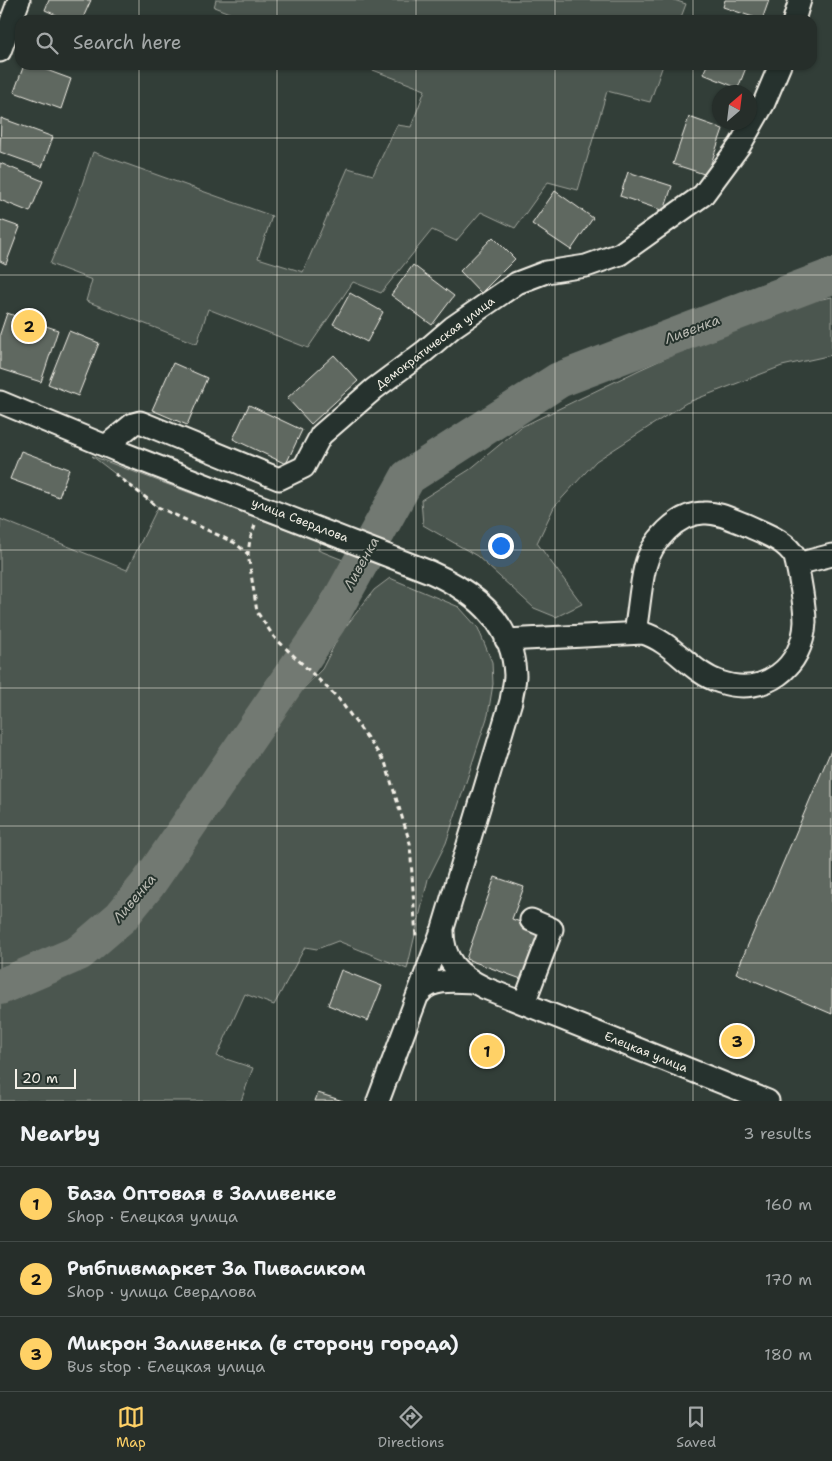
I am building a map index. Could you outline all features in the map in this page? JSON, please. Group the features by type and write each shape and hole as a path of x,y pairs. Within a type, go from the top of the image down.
{"street":[{"path":"0,51 19,0"},
{"path":"796,15 800,0"},
{"name":"Демократическая улица","path":"106,446 133,424 140,422 279,479 304,466 321,435 374,389 425,351 452,327 501,293 517,283 546,272 586,266 620,254 703,194 740,145 764,103 778,70"},
{"name":"улица Свердлова","path":"0,402 106,446 326,530 457,584 476,597 485,606 506,640 515,676 511,702 443,937 378,1101"},
{"path":"506,640 635,632 660,640 702,674 720,682 737,686 763,684 783,672 792,661 801,640 805,621 797,564 791,551 740,522 713,513 690,515 667,531 651,553 646,566 635,632"},
{"path":"797,564 832,555"},
{"path":"524,1003 552,929 531,920"},
{"path":"443,937 451,963 473,982"},
{"path":"420,993 426,987 439,983 473,982"},
{"name":"Елецкая улица","path":"473,982 768,1101"}],"path":[{"path":"114,473 158,507 235,543 248,554"},
{"path":"257,518 250,539 248,554 257,612 274,637 338,698 385,762 410,843 417,945"}],"shaded area":[{"path":"216,0 674,0 686,4 682,15 234,15 214,7"},
{"path":"373,70 661,70 650,102 607,91 578,190 548,182 515,228 481,212 456,241 432,230 381,293 353,282 308,348 208,309 197,344 86,301 92,280 50,264 75,205 93,152 272,216 258,258 303,272 348,168 373,175 397,125 411,127 425,90"},
{"path":"832,297 832,355 782,366 686,403 596,461 554,507 537,543 582,604 556,617 534,608 477,556 423,525 421,500 469,470 521,427 639,370 776,308"},
{"path":"92,456 321,542 318,550 353,564 341,580 324,593 311,617 301,648 293,655 277,680 228,745 165,840 113,909 61,944 0,968 0,519 127,570 158,507"},
{"path":"390,578 459,607 478,628 492,662 493,684 488,715 446,843 428,879 407,969 338,941 317,949 305,947 274,1005 245,994 217,1056 253,1068 241,1101 0,1101 0,998 84,961 137,918 188,844 297,695 322,669 340,634 374,590"}],"building":[{"path":"49,0 91,0 84,15 56,15 45,10"},
{"path":"725,0 769,0 764,15 747,15 723,7"},
{"path":"22,70 47,70 71,79 61,109 14,92"},
{"path":"705,70 745,70 739,85 730,85 703,74"},
{"path":"689,117 712,125 712,130 723,130 707,175 673,164"},
{"path":"1,118 53,137 42,167 0,152"},
{"path":"0,163 43,181 30,212 0,200"},
{"path":"628,172 672,186 664,211 620,196"},
{"path":"555,191 593,218 571,250 532,224"},
{"path":"0,220 20,227 6,264 0,261"},
{"path":"493,237 515,259 481,293 460,271"},
{"path":"413,265 454,296 432,325 391,295"},
{"path":"350,293 383,312 367,342 333,324"},
{"path":"7,313 58,330 41,382 0,369 0,334"},
{"path":"69,331 99,343 78,396 48,384"},
{"path":"334,355 358,381 311,424 287,398"},
{"path":"173,363 207,378 187,425 152,410"},
{"path":"249,405 302,430 286,464 233,439"},
{"path":"21,451 69,469 59,497 10,479"},
{"path":"832,748 832,1014 736,973"},
{"path":"495,877 524,887 512,919 542,930 524,980 466,959"},
{"path":"341,970 382,986 368,1021 328,1005"},
{"path":"318,1093 343,1101 315,1101"}],"waterway":[{"name":"Ливенка","path":"0,987 79,953 121,917 148,884 328,622 408,477 559,380 832,276"}],"place":[{"name":"Рыбпивмаркет За Пивасиком","path":"29,326"},
{"name":"Микрон Заливенка (в сторону города)","path":"737,1041"},
{"name":"База Оптовая в Заливенке","path":"487,1051"}]}
